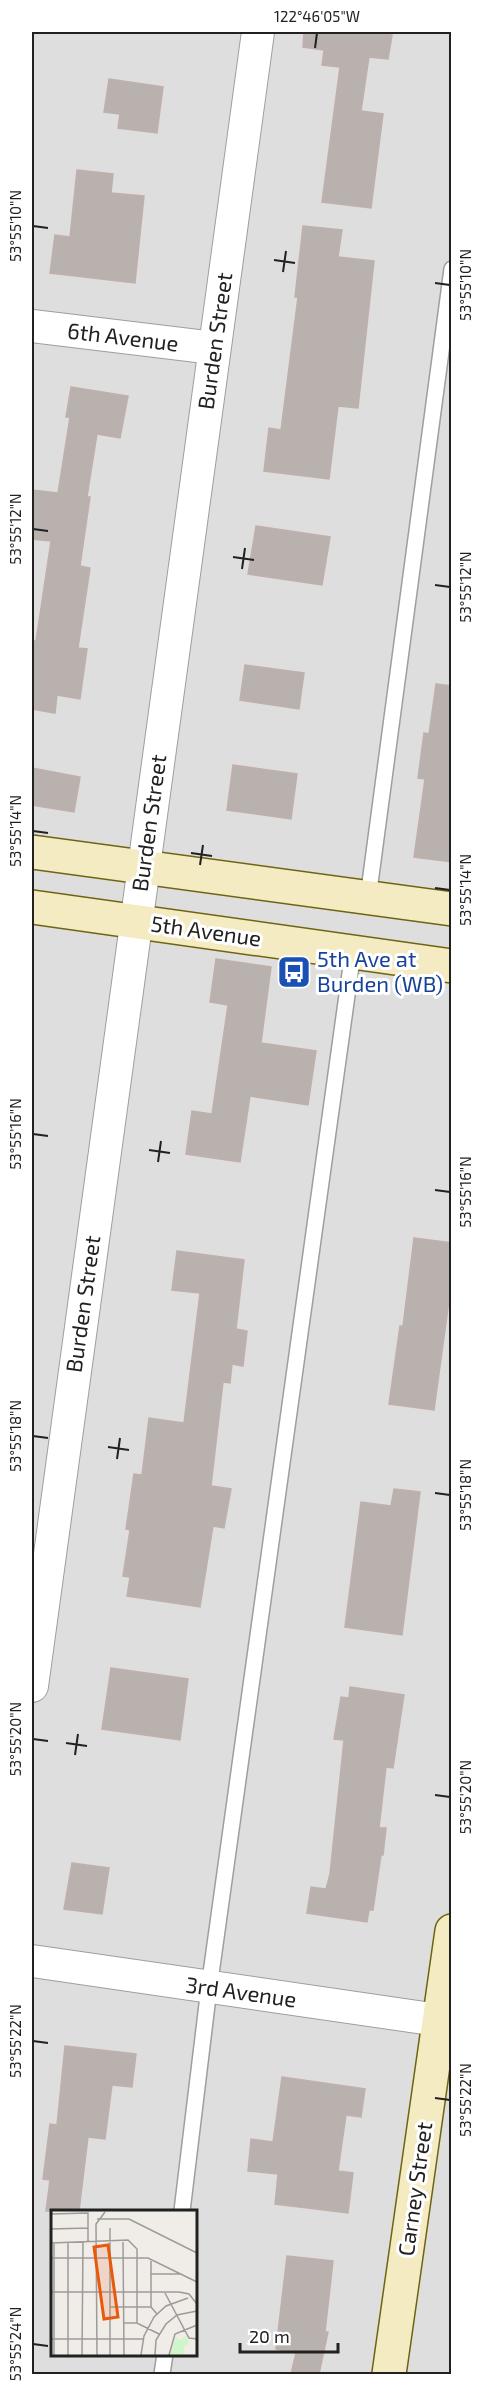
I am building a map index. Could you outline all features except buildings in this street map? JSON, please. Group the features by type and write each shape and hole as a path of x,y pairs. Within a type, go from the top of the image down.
{"main road":[{"path":"32,852 452,909"},
{"name":"5th Avenue","path":"32,907 452,966"},
{"name":"Carney Street","path":"389,2374 445,2021 452,1931"}],"street":[{"name":"Burden Street","path":"32,1686 258,32"},
{"name":"6th Avenue","path":"32,326 214,348"},
{"name":"3rd Avenue","path":"32,1961 445,2021"}],"lane":[{"path":"368,898 452,269"},
{"path":"182,2210 209,1988 353,952"},
{"path":"162,2374 165,2355"}],"shaded area":[{"path":"32,32 451,32 451,2374 32,2374"}],"place":[{"name":"5th Ave at Burden (WB)","path":"294,972"}]}
